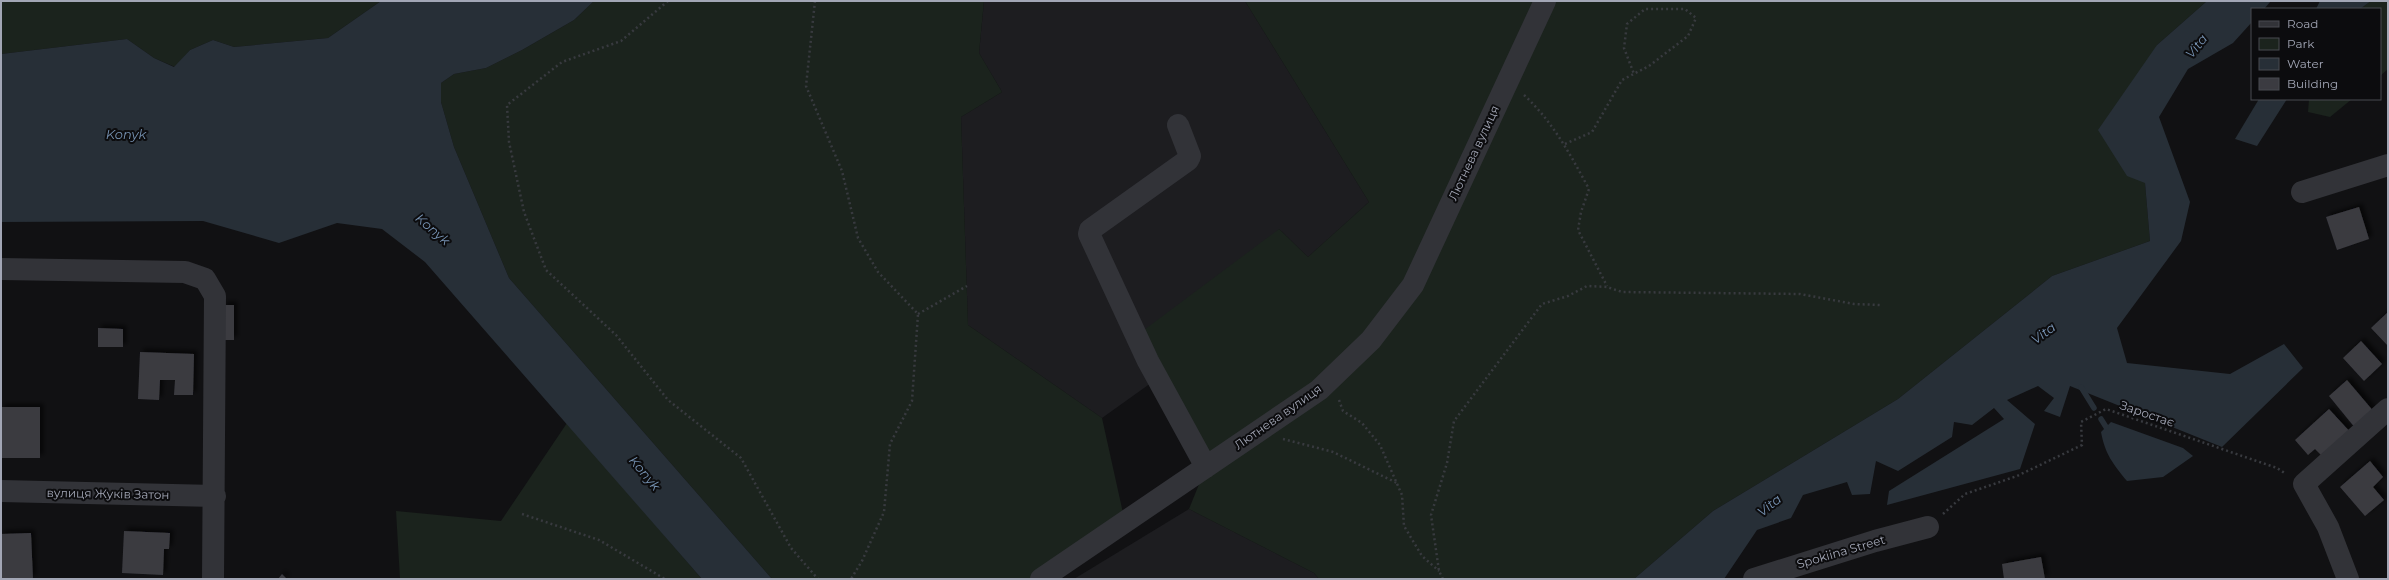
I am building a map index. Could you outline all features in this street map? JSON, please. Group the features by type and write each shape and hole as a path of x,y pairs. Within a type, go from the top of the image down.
{"street":[{"name":"Лютнева вулиця","path":"1040,579 1319,390 1371,340 1413,285 1545,1"},
{"path":"1178,125 1190,156 1188,160 1090,230 1089,234 1148,361 1206,467"},
{"path":"2302,192 2388,165"},
{"path":"1,270 185,272 205,279 215,296 213,579"},
{"path":"2348,579 2328,528 2304,484 2388,409"},
{"name":"вулиця Жуків Затон","path":"1,491 214,496"},
{"name":"Spokiina Street","path":"1754,579 1868,543 1928,527"}],"path":[{"path":"668,1 622,41 562,62 508,105 509,142 524,212 546,270 616,335 668,400 741,458 791,548 818,579"},
{"path":"815,1 806,86 842,171 858,238 878,272 918,314 912,401 890,444 884,512 862,561 850,579"},
{"path":"1565,144 1592,132 1622,80 1634,74 1649,66 1688,36 1696,18 1685,9 1645,9 1627,24 1624,48 1634,74"},
{"path":"1508,79 1543,113 1565,144 1589,189 1581,212 1578,230 1607,287"},
{"path":"918,314 966,286"},
{"path":"1443,579 1439,571 1431,515 1447,463 1454,421 1542,304 1568,296 1587,286 1607,287 1622,292 1800,294 1854,304 1880,305"},
{"path":"1338,397 1343,411 1362,423 1380,445 1402,495 1404,526 1415,541 1422,556 1439,571"},
{"name":"Заростає","path":"1928,527 1965,494 2017,476 2082,445 2081,422 2106,409 2277,468 2304,484"},
{"path":"1256,433 1333,452 1397,483"},
{"path":"522,514 599,540 665,579"}],"shaded area":[{"path":"984,1 1245,1 1369,202 1308,257 1279,229 1165,373 1102,418 968,325 961,117 1002,92 979,53"},
{"path":"1189,509 1314,573 1319,579 1074,579"}],"green space":[{"path":"1,1 381,1 328,38 234,47 213,40 190,50 175,67 154,58 127,39 1,54"},
{"path":"594,1 984,1 979,53 1002,92 961,117 968,325 1102,418 1125,522 1041,579 772,579 509,278 454,147 441,102 441,83 454,74 486,68 522,50 574,20"},
{"path":"1245,1 2207,1 2157,45 2145,183 2150,241 2052,276 1898,399 1713,511 1634,579 1319,579 1314,573 1189,509 1206,467 1144,330 1279,229 1308,257 1369,202"},
{"path":"2371,1 2388,1 2388,69 2381,75 2381,8 2361,8"},
{"path":"2309,100 2351,100 2330,117 2308,112"},
{"path":"567,423 702,579 400,579 396,511 501,521"}],"water":[{"name":"Konyk","path":"381,1 594,1 574,20 522,50 486,68 454,74 441,83 441,102 454,147 509,278 772,579 702,579 425,262 382,229 337,223 279,243 203,221 1,222 1,54 127,39 154,58 174,67 190,50 213,40 234,47 328,38"},
{"name":"Vita","path":"2207,1 2271,1 2265,8 2251,8 2251,23 2233,43 2188,69 2159,117 2190,202 2181,241 2117,328 2127,363 2230,374 2284,344 2303,368 2222,447 2070,386 2060,417 2044,411 2054,398 2038,386 2007,400 2035,424 2020,469 1887,505 1889,491 2004,419 1994,408 1972,425 1954,422 1952,437 1898,471 1876,461 1870,494 1852,495 1847,482 1803,495 1791,518 1757,530 1724,579 1634,579 1713,511 1898,399 2052,276 2150,241 2145,183 2127,176 2098,130 2157,45"},
{"path":"2320,1 2371,1 2361,8 2316,8"},
{"path":"2258,100 2286,100 2257,146 2235,139"},
{"path":"2111,422 2183,448 2193,456 2163,477 2127,481 2110,458 2103,440 2101,432"}],"building":[{"path":"2359,207 2369,239 2337,250 2326,217"},
{"path":"223,305 234,305 234,340 223,340"},
{"path":"2388,312 2388,346 2371,328"},
{"path":"98,328 123,329 123,347 98,347"},
{"path":"2361,341 2382,364 2364,381 2343,358"},
{"path":"140,352 194,354 193,395 174,395 175,380 160,380 159,400 138,399"},
{"path":"2347,380 2375,413 2356,429 2329,396"},
{"path":"1,407 40,407 40,458 1,458"},
{"path":"2329,409 2352,434 2324,458 2315,449 2308,455 2295,440"},
{"path":"2370,461 2383,477 2373,487 2384,500 2365,516 2340,487"},
{"path":"124,531 170,533 169,549 164,549 163,575 122,573"},
{"path":"31,533 33,579 1,579 1,534"},
{"path":"2041,557 2045,579 2004,579 2002,564"},
{"path":"282,574 287,579 278,579"}],"waterway":[{"path":"2081,387 2094,408"},
{"path":"2101,419 2106,427"}]}
